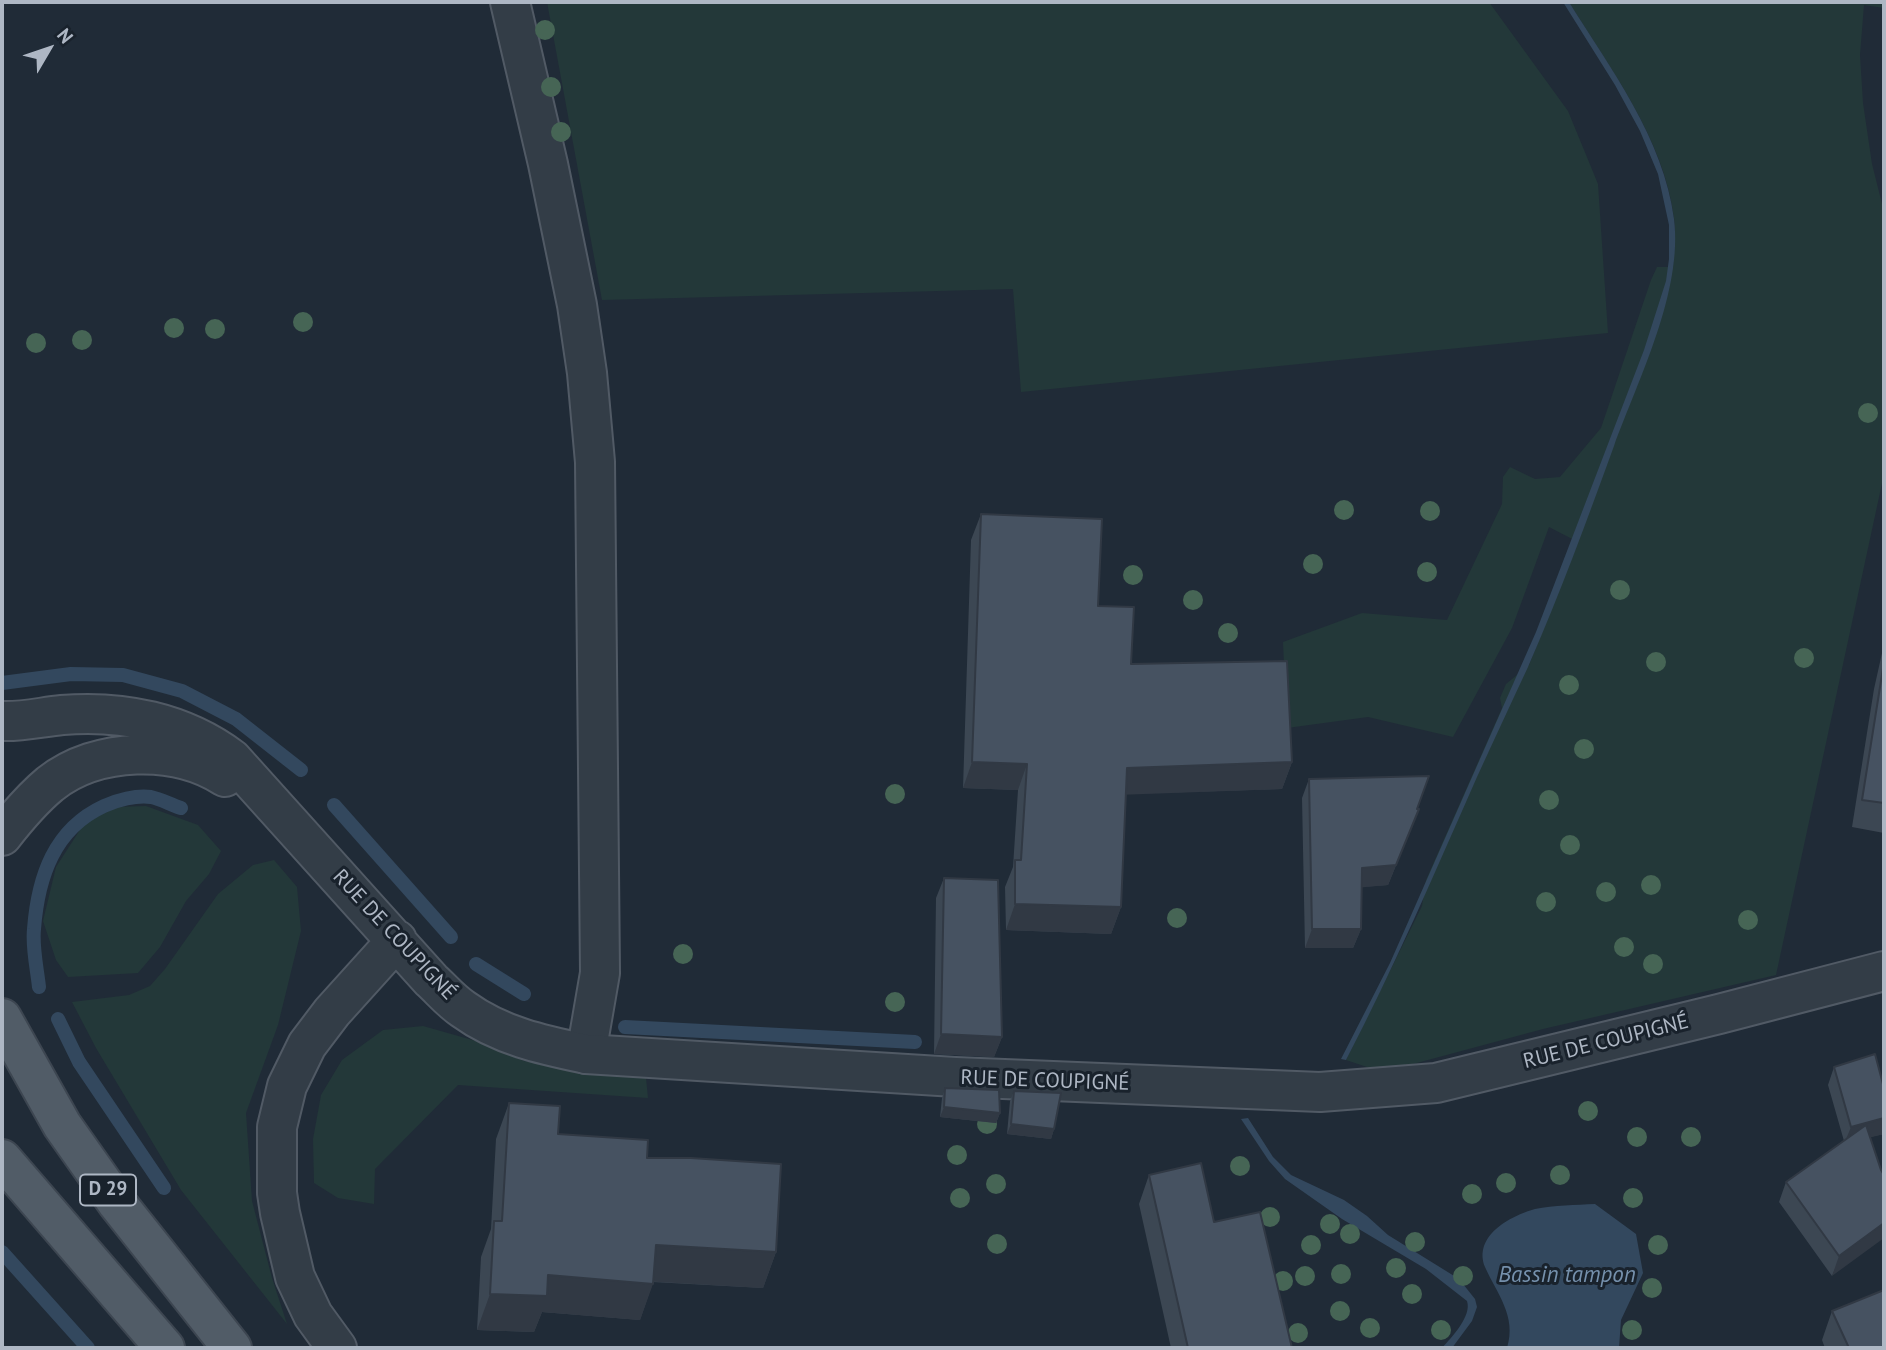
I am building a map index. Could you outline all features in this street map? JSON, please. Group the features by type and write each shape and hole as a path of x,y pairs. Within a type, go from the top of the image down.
{"main road":[{"name":"D 29","path":"2,1018 70,1136 117,1203 232,1348"},
{"name":"D 29","path":"2,1159 165,1348"}],"street":[{"path":"510,2 548,164 577,305 587,373 595,462 600,974 586,1054"},
{"name":"RUE DE COUPIGNÉ","path":"2,722 110,713 160,723 217,747 232,759 286,816 431,979 463,1009 497,1028 533,1043 586,1054 955,1077 1320,1092 1437,1083 1884,971"},
{"name":"RUE DE COUPIGNÉ","path":"2,836 51,783 75,769 106,758 140,754 191,762 220,774 286,816"},
{"path":"337,1348 313,1315 295,1277 277,1192 277,1127 288,1086 307,1045 332,1012 397,940"}],"green space":[{"path":"547,2 1489,2 1568,111 1598,184 1608,333 1021,392 1013,289 602,300"},
{"path":"1569,2 1884,2 1884,8 1864,5 1860,55 1863,103 1872,164 1884,212 1884,474 1776,975 1543,1029 1413,1064 1373,1069 1346,1060 1422,906 1426,880 1502,708 1500,698 1506,684 1529,665 1578,542 1549,527 1512,628 1453,737 1368,717 1287,728 1283,642 1362,613 1447,620 1502,504 1503,477 1510,467 1535,479 1560,477 1601,428 1651,280 1657,267 1673,267 1674,218 1659,160 1633,105"},
{"path":"146,806 198,825 221,851 209,874 186,901 160,947 138,973 68,977 56,960 43,921 56,867 85,822 114,807"},
{"path":"274,860 297,887 301,931 278,1025 246,1113 252,1201 287,1324 181,1190 96,1048 72,1002 129,995 150,986 218,894 253,865"},
{"path":"423,1026 476,1041 524,1061 646,1078 648,1098 458,1085 375,1169 374,1204 338,1198 314,1183 313,1139 321,1095 342,1060 383,1030"}],"water":[{"path":"1563,2 1569,2 1618,79 1659,161 1674,219 1675,247 1666,305 1540,640 1381,990 1346,1060 1341,1059 1390,963 1536,632 1644,350 1666,281 1669,225 1658,174 1640,131 1615,85"},
{"path":"1248,1118 1273,1157 1291,1175 1344,1200 1388,1235 1459,1279 1475,1299 1477,1307 1472,1321 1452,1348 1442,1348 1464,1320 1467,1301 1426,1269 1342,1219 1285,1179 1269,1161 1241,1119"},
{"name":"Bassin tampon","path":"1595,1204 1636,1234 1643,1273 1621,1320 1619,1348 1507,1348 1508,1315 1485,1267 1483,1256 1489,1237 1505,1222 1535,1209"}],"building":[{"path":"981,514 1102,519 1098,606 1134,607 1131,664 1287,661 1292,762 1127,768 1121,907 1015,904 1015,860 1021,860 1027,764 972,762"},
{"path":"1884,662 1884,803 1862,800"},
{"path":"1429,776 1396,865 1362,868 1361,929 1312,929 1309,779"},
{"path":"944,878 998,880 1002,1037 941,1034"},
{"path":"1875,1054 1884,1088 1884,1118 1851,1127 1834,1067"},
{"path":"945,1088 999,1090 1000,1113 944,1107"},
{"path":"1014,1091 1061,1093 1054,1129 1011,1124"},
{"path":"509,1103 560,1106 558,1134 648,1140 647,1158 781,1164 776,1252 656,1245 653,1284 548,1275 547,1296 490,1294 494,1221 502,1221"},
{"path":"1866,1125 1884,1175 1884,1223 1839,1256 1786,1182"},
{"path":"1201,1163 1214,1222 1260,1212 1292,1348 1188,1348 1149,1175"},
{"path":"1884,1290 1884,1348 1849,1348 1832,1311"}],"waterway":[{"path":"2,683 71,674 123,675 182,691 236,719 301,770"},
{"path":"39,987 34,943 36,910 45,873 61,841 87,816 121,800 151,797 181,808"},
{"path":"334,805 451,937"},
{"path":"476,964 524,994"},
{"path":"58,1019 79,1062 164,1188"},
{"path":"625,1027 915,1042"},
{"path":"2,1252 88,1348"}]}
